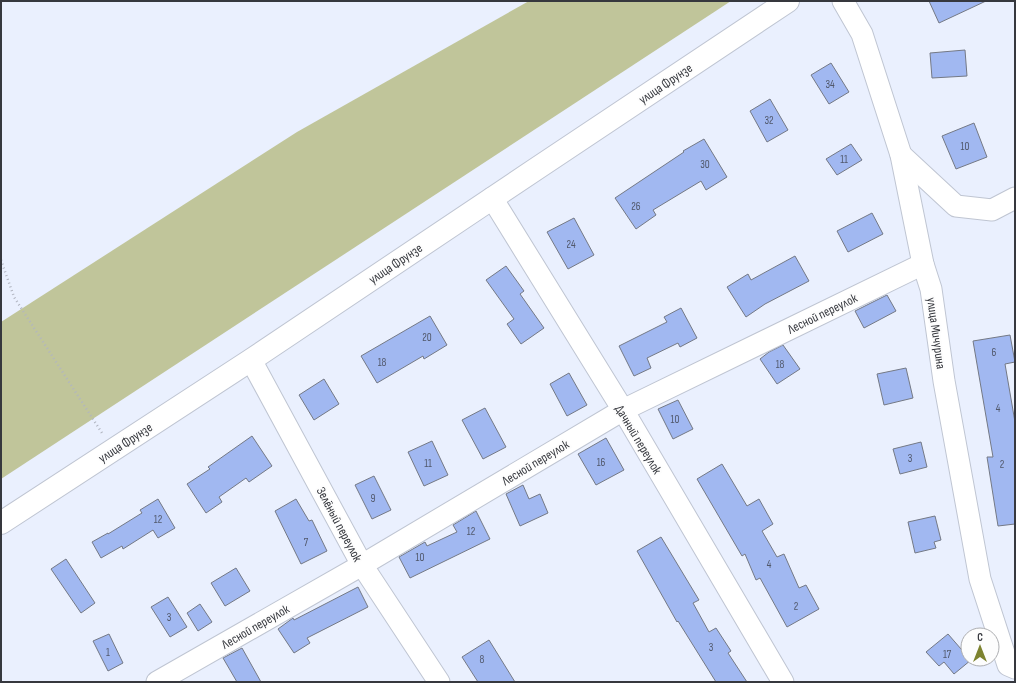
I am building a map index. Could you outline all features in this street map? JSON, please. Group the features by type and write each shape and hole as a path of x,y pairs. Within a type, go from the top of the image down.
{"street":[{"name":"улица Фрунзе","path":"1,523 251,360 788,1"},
{"name":"улица Мичурина","path":"843,1 862,34 901,155 923,264 931,288 944,381 980,579 1008,665 1015,668"},
{"path":"901,155 956,206 992,210 1015,198"},
{"name":"Дачный переулок","path":"492,198 623,410 783,682"},
{"name":"Лесной переулок","path":"158,682 362,565 623,410 923,264"},
{"name":"Зелёный переулок","path":"251,360 362,565 439,682"}],"path":[{"path":"1,260 14,297 114,450"}],"green space":[{"path":"529,1 731,1 1,479 1,322 297,132"}],"building":[{"path":"929,1 986,1 939,23"},
{"path":"965,50 967,76 932,78 930,53"},
{"path":"831,63 849,92 829,104 811,75"},
{"path":"770,99 788,130 767,142 750,111"},
{"path":"974,123 987,157 956,169 942,136"},
{"path":"704,139 727,177 706,190 701,181 653,210 656,215 636,229 615,198 684,152 683,151"},
{"path":"851,144 862,160 837,175 826,159"},
{"path":"872,213 883,234 848,252 837,231"},
{"path":"574,218 594,255 568,269 547,232"},
{"path":"795,256 809,281 765,304 746,317 727,287 748,274 751,280"},
{"path":"506,266 524,291 520,294 544,328 521,344 507,324 514,319 486,280"},
{"path":"887,295 896,311 864,328 855,311"},
{"path":"681,308 697,338 680,347 678,343 647,358 651,368 634,376 619,346 667,322 664,317"},
{"path":"430,316 447,345 424,359 423,356 377,383 361,356"},
{"path":"1010,335 1015,362 1005,364 1015,422 1015,524 998,526 987,457 993,457 973,341"},
{"path":"783,345 800,369 777,384 760,359 769,352"},
{"path":"906,368 913,398 884,405 877,374"},
{"path":"569,373 587,405 567,416 550,384"},
{"path":"324,379 339,404 314,420 299,395"},
{"path":"678,400 693,429 673,439 658,409"},
{"path":"485,408 506,447 483,459 462,420"},
{"path":"252,436 272,466 249,482 246,478 219,497 222,502 206,513 187,484 210,469 208,467"},
{"path":"606,438 624,470 596,485 578,454"},
{"path":"432,441 448,475 424,486 408,452"},
{"path":"921,442 927,467 900,474 893,449"},
{"path":"722,464 747,506 759,499 773,524 762,531 777,557 784,554 799,588 806,585 819,609 787,627 760,578 756,580 745,554 742,556 697,479"},
{"path":"374,476 391,510 372,519 355,485"},
{"path":"523,485 529,499 540,494 548,513 520,526 506,494"},
{"path":"158,499 175,528 158,538 153,530 123,549 122,546 101,558 92,542 142,513 140,510"},
{"path":"296,499 309,521 312,520 327,551 301,564 275,511"},
{"path":"476,511 490,539 410,578 399,557 425,542 427,546 457,532 453,525"},
{"path":"935,516 941,540 934,542 936,548 915,553 908,522"},
{"path":"661,537 699,600 693,603 709,632 716,628 731,651 728,653 747,682 716,682 678,621 677,622 637,551"},
{"path":"66,559 95,603 81,613 51,569"},
{"path":"236,568 250,591 225,606 211,583"},
{"path":"358,587 368,607 307,638 310,643 294,653 278,629 293,618 294,620"},
{"path":"168,597 187,627 170,637 151,607"},
{"path":"200,604 212,622 198,631 187,613"},
{"path":"109,634 123,663 108,671 93,641"},
{"path":"948,634 960,648 960,667 962,667 954,674 944,662 939,666 926,652"},
{"path":"489,640 515,682 478,682 462,657"},
{"path":"242,648 261,682 237,682 223,658"}]}
